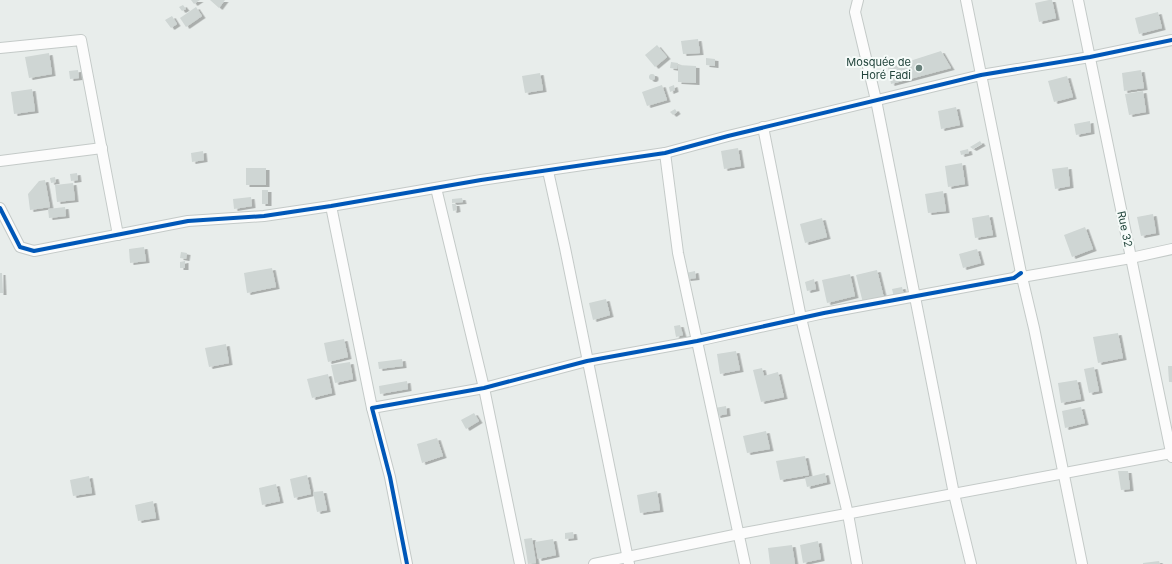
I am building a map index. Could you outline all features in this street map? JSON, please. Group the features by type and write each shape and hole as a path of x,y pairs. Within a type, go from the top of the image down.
{"street":[{"path":"858,0 855,12 876,100 954,494 972,564"},
{"path":"966,0 1019,276 1034,328 1082,564"},
{"name":"Rue 32","path":"1078,0 1172,454"},
{"path":"0,48 81,40 118,235"},
{"path":"0,208 20,247 34,251 188,221 264,216 481,180 665,153 763,127 981,75 1090,57 1172,40"},
{"path":"763,127 800,318 848,514 857,564"},
{"path":"0,161 102,148"},
{"path":"665,153 668,188 678,253 745,564"},
{"path":"548,171 628,561"},
{"path":"436,188 484,388 520,564"},
{"path":"331,206 372,408 390,477 407,564"},
{"path":"372,408 484,388 587,361 697,341 800,318 1019,276 1131,258 1172,249"},
{"path":"594,564 628,561 739,534 1172,454"}],"building":[{"path":"191,0 200,0 194,4"},
{"path":"210,0 225,0 219,8"},
{"path":"1052,0 1056,18 1039,22 1035,3"},
{"path":"183,5 186,9 182,11 179,7"},
{"path":"196,7 202,16 186,27 180,18"},
{"path":"1158,12 1162,28 1139,34 1135,18"},
{"path":"172,16 177,24 171,28 165,20"},
{"path":"698,39 700,53 683,54 681,41"},
{"path":"657,45 667,57 655,67 645,55"},
{"name":"Mosquée de Horé Fadi","path":"941,51 951,68 891,84 888,68"},
{"path":"49,53 52,74 29,78 25,57"},
{"path":"706,58 715,59 715,66 706,65"},
{"path":"671,62 678,63 677,69 670,68"},
{"path":"678,65 696,66 696,83 678,82"},
{"path":"78,70 79,78 70,79 69,71"},
{"path":"1141,70 1144,88 1124,91 1122,73"},
{"path":"540,73 543,90 525,93 522,76"},
{"path":"652,74 655,77 652,80 649,77"},
{"path":"1067,76 1073,97 1054,102 1048,81"},
{"path":"662,85 667,100 647,106 642,92"},
{"path":"674,85 675,90 670,92 669,87"},
{"path":"32,89 35,111 14,114 11,92"},
{"path":"1143,91 1146,112 1129,115 1125,94"},
{"path":"956,107 960,125 941,129 938,111"},
{"path":"675,109 677,112 673,115 670,112"},
{"path":"1090,121 1091,132 1076,135 1074,124"},
{"path":"980,141 982,144 973,149 970,147"},
{"path":"738,148 741,166 724,169 721,151"},
{"path":"968,149 969,153 961,155 960,151"},
{"path":"203,151 204,160 192,162 191,153"},
{"path":"962,163 965,184 948,187 945,166"},
{"path":"1068,167 1070,186 1055,189 1052,169"},
{"path":"246,168 266,168 266,185 246,185"},
{"path":"77,173 78,180 71,181 70,174"},
{"path":"55,177 56,182 51,183 50,178"},
{"path":"45,180 50,207 30,210 28,194 39,181"},
{"path":"73,183 75,200 57,202 55,185"},
{"path":"262,190 268,190 268,204 262,204"},
{"path":"943,191 946,211 928,213 925,194"},
{"path":"251,197 252,206 234,209 233,199"},
{"path":"462,198 463,202 452,203 452,199"},
{"path":"452,204 456,204 457,210 453,211"},
{"path":"65,207 66,216 49,218 48,209"},
{"path":"1153,214 1156,233 1141,236 1137,217"},
{"path":"989,215 993,235 975,238 972,218"},
{"path":"822,218 827,237 805,243 800,224"},
{"path":"1085,227 1093,249 1072,257 1064,235"},
{"path":"144,247 146,261 130,263 129,249"},
{"path":"977,249 981,263 963,268 959,254"},
{"path":"181,252 187,253 186,259 180,258"},
{"path":"185,261 185,268 180,268 180,262"},
{"path":"272,268 276,287 247,293 244,273"},
{"path":"877,270 884,298 863,303 856,275"},
{"path":"695,271 696,278 687,279 686,273"},
{"path":"0,273 2,273 3,293 0,293"},
{"path":"850,274 855,296 827,303 822,280"},
{"path":"814,279 816,289 807,291 805,282"},
{"path":"902,287 904,295 894,297 892,289"},
{"path":"606,299 610,315 593,320 589,303"},
{"path":"680,325 683,335 676,337 674,326"},
{"path":"1118,333 1123,358 1098,363 1093,337"},
{"path":"344,339 348,357 328,362 324,343"},
{"path":"226,344 229,363 209,367 205,348"},
{"path":"736,351 740,370 720,374 717,354"},
{"path":"402,359 403,366 379,369 378,362"},
{"path":"350,362 353,379 335,383 331,365"},
{"path":"1168,366 1172,366 1172,382 1169,382"},
{"path":"1094,367 1099,391 1089,393 1084,369"},
{"path":"762,368 764,376 778,372 784,397 761,402 753,370"},
{"path":"328,374 332,393 312,398 307,379"},
{"path":"1077,380 1081,399 1061,403 1058,383"},
{"path":"407,381 408,389 380,394 379,386"},
{"path":"726,406 727,414 717,416 715,408"},
{"path":"1081,407 1085,423 1065,428 1062,411"},
{"path":"474,413 479,421 466,429 461,420"},
{"path":"766,431 770,449 747,453 743,436"},
{"path":"437,438 443,456 422,463 417,444"},
{"path":"805,456 809,475 780,480 776,461"},
{"path":"1118,471 1128,471 1130,489 1121,490"},
{"path":"825,473 827,482 807,487 805,478"},
{"path":"307,475 311,494 294,498 290,479"},
{"path":"89,476 92,493 73,496 70,480"},
{"path":"276,484 280,501 262,505 259,488"},
{"path":"323,491 327,510 317,512 313,492"},
{"path":"657,491 660,510 640,513 637,495"},
{"path":"153,501 156,518 138,521 135,505"},
{"path":"573,532 574,538 565,539 565,533"},
{"path":"532,538 536,563 528,564 524,539"},
{"path":"553,539 556,555 538,559 535,542"},
{"path":"818,541 821,559 803,563 800,545"},
{"path":"792,545 795,564 770,564 768,548"},
{"path":"1159,561 1160,564 1143,564 1143,563"}],"cycle path":[{"path":"0,208 20,247 34,251 188,221 264,216 481,180 665,153 728,136 981,75 1090,57 1172,40"},
{"path":"407,564 390,477 372,408 484,388 587,361 697,341 824,313 1014,278 1021,273"}],"place":[{"name":"Mosquée de Horé Fadi","path":"919,68"}]}
